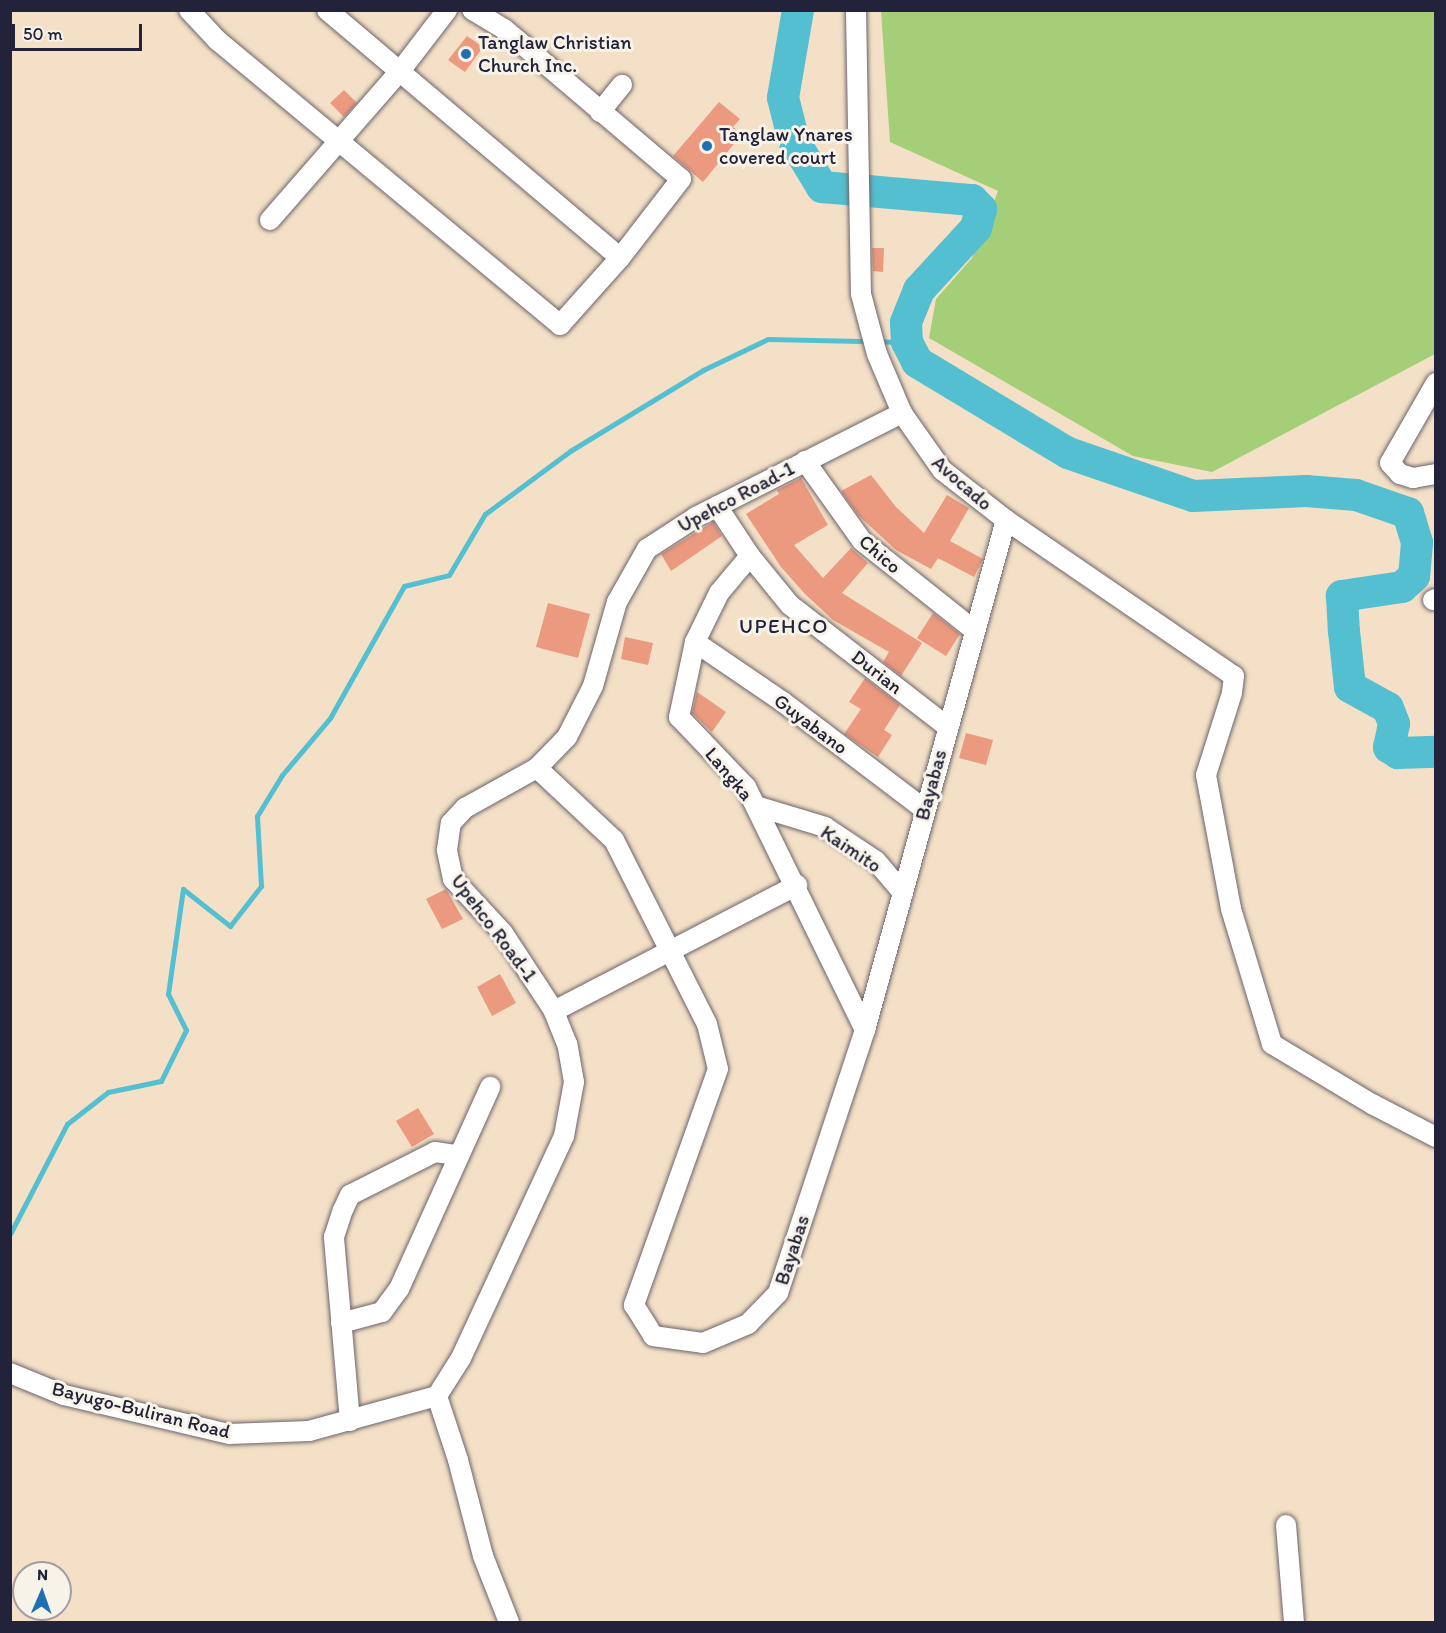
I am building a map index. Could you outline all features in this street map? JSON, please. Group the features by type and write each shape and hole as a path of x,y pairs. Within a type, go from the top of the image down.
{"street":[{"path":"189,10 217,40 560,325 620,258 681,179 504,29 472,10"},
{"path":"327,10 401,70 620,258"},
{"path":"270,220 401,70 447,10"},
{"name":"Avocado","path":"856,10 861,173 861,294 868,328 902,413 942,470 1006,520 1234,676 1232,693 1206,775 1231,909 1272,1044 1372,1104 1436,1137"},
{"path":"600,112 622,85"},
{"path":"1436,383 1390,463 1400,474 1413,478 1436,474"},
{"name":"Upehco Road-1","path":"437,1396 461,1358 570,1118 574,1082 572,1065 554,1011 502,933 453,879 447,850 451,823 465,808 537,768 567,737 580,716 593,686 617,602 637,562 662,536 805,460 902,413"},
{"name":"Chico","path":"805,460 862,541 974,630"},
{"name":"Durian","path":"717,506 750,556 790,605 948,727"},
{"name":"Bayabas","path":"537,768 614,840 707,1024 718,1069 634,1305 653,1336 703,1343 748,1324 778,1293 865,1030 924,809 1006,520"},
{"name":"Langka","path":"750,556 718,593 695,642 679,717 746,787 797,885 865,1030"},
{"name":"Guyabano","path":"695,642 783,702 924,809"},
{"name":"Kaimito","path":"756,806 825,827 876,861 903,893"},
{"path":"554,1011 797,885"},
{"path":"341,1323 382,1312 399,1289 490,1087"},
{"path":"458,1155 435,1152 350,1195 334,1237 350,1421 437,1396 458,1460 483,1556 509,1623"},
{"name":"Bayugo-Buliran Road","path":"10,1373 64,1395 229,1434 309,1431 350,1421"},
{"path":"1286,1525 1294,1623"}],"green space":[{"path":"881,11 1435,11 1435,354 1212,472 1133,456 929,338 936,299 972,258 998,191 890,142"}],"building":[{"name":"Tanglaw Christian Church Inc.","path":"467,36 483,47 465,72 448,60"},
{"path":"344,90 357,103 344,117 330,103"},
{"name":"Tanglaw Ynares covered court","path":"719,102 740,119 733,127 742,134 703,182 673,156"},
{"path":"872,248 884,248 883,272 873,271"},
{"path":"871,475 896,507 924,533 947,495 969,508 950,541 983,559 974,577 938,558 931,569 896,550 858,515 841,491"},
{"path":"801,478 828,525 794,545 823,578 851,548 868,563 842,593 922,643 901,676 883,662 889,652 833,620 805,594 781,567 746,514 779,494 777,490"},
{"path":"713,522 722,536 671,571 661,554"},
{"path":"548,603 590,614 578,658 536,647"},
{"path":"933,613 960,634 946,656 917,638"},
{"path":"625,637 653,643 648,665 621,659"},
{"path":"865,678 900,705 884,730 892,735 878,757 844,734 861,709 849,702"},
{"path":"697,692 726,712 712,732 692,713"},
{"path":"966,733 993,740 986,765 959,758"},
{"path":"446,889 463,919 442,929 426,899"},
{"path":"500,974 516,1003 492,1016 477,987"},
{"path":"418,1108 434,1134 412,1147 396,1121"}],"waterway":[{"path":"798,10 783,98 794,141 822,187 972,200 981,209 976,228 919,290 906,323 907,342 917,362 1068,453 1193,496 1306,491 1356,495 1408,513 1417,543 1414,576 1402,587 1342,596 1350,687 1388,708 1394,724 1389,747 1398,753 1436,752"},
{"path":"10,1234 67,1124 108,1092 161,1081 186,1030 168,994 183,889 230,926 261,886 257,816 282,775 330,718 404,586 449,575 485,514 570,451 703,370 768,339 907,342"}],"place":[{"name":"Tanglaw Christian Church Inc.","path":"466,54"},
{"name":"Tanglaw Ynares covered court","path":"707,146"}],"district":[{"name":"UPEHCO","path":"784,626"}]}
